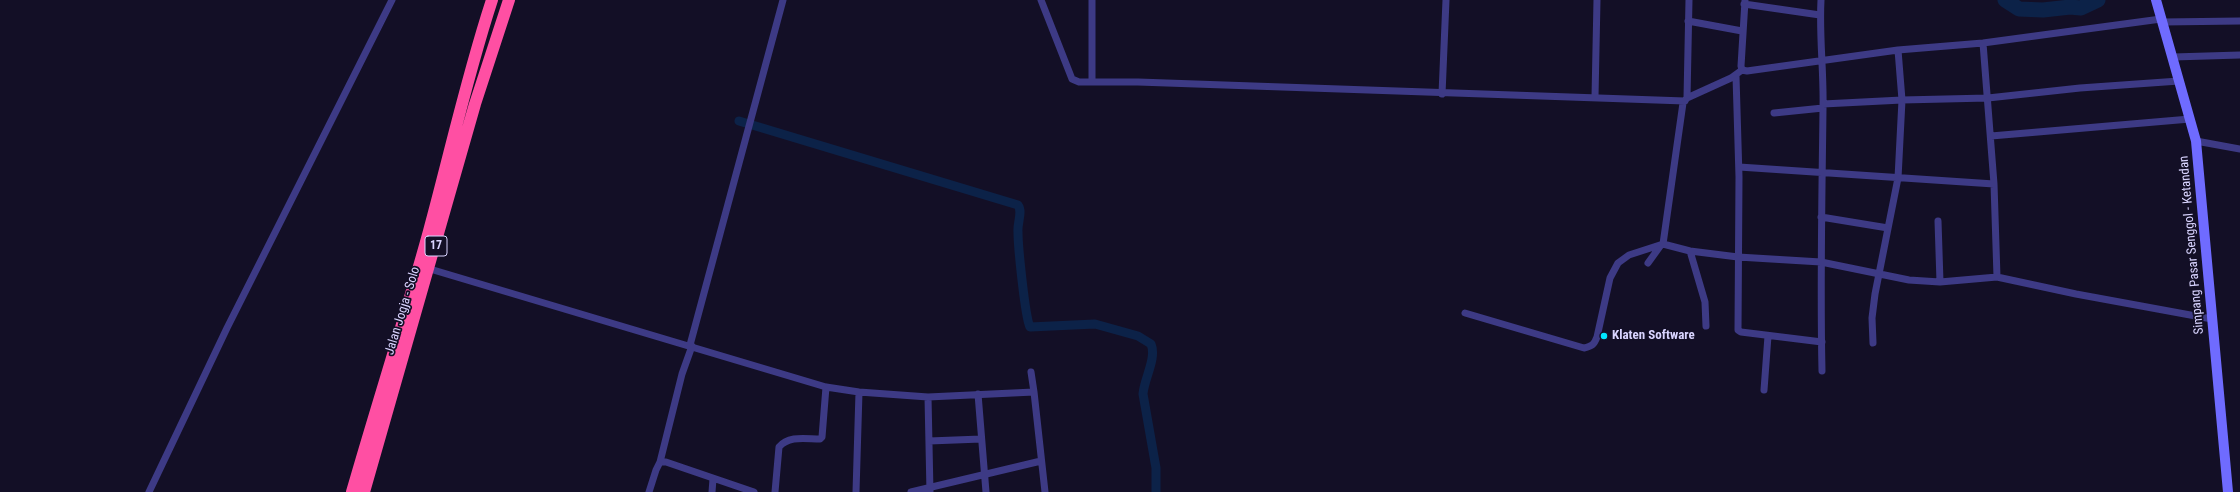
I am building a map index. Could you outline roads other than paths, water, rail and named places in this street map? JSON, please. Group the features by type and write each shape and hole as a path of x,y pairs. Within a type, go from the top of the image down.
{"highway":[{"name":"17","path":"352,492 418,272 446,169 464,92 492,0"},
{"name":"Jalan Jogja - Solo","path":"364,492 430,269 475,104 509,0"}],"street":[{"path":"149,492 227,328 392,0"},
{"path":"649,492 660,462 682,374 783,0"},
{"path":"1041,0 1072,79 1079,82 1442,94 1686,99 1736,76 1742,70 1898,50 1983,43 2162,20 2240,21"},
{"path":"1092,0 1092,82"},
{"path":"1442,94 1446,0"},
{"path":"1595,97 1597,0"},
{"path":"1648,263 1662,245 1681,116 1686,99 1689,0"},
{"path":"1821,0 1820,15 1823,106 1821,173 1822,371"},
{"name":"Simpang Pasar Senggol - Ketandan","path":"2156,0 2196,142 2228,492"},
{"path":"1742,70 1742,31 1745,2 1820,15"},
{"path":"1688,21 1742,31"},
{"path":"1983,43 1994,184 1997,277"},
{"path":"1873,343 1874,305 1898,178 1902,100 1898,50"},
{"path":"2173,57 2240,55"},
{"path":"1736,76 1739,167 1738,330 1768,336 1822,342"},
{"path":"1774,114 1823,106 1902,100 1988,98 2080,88 2179,81"},
{"path":"1991,136 2190,119"},
{"path":"2196,142 2240,149"},
{"path":"1739,167 1994,184"},
{"path":"1821,218 1888,228"},
{"path":"1938,221 1940,282"},
{"path":"1465,313 1584,348 1591,346 1595,344 1610,278 1618,263 1629,255 1662,245 1690,251 1821,262 1908,280 1940,282 1997,277 2076,294 2212,319"},
{"path":"1690,251 1705,302 1706,326"},
{"path":"430,269 691,345 826,387 859,392 928,397 1034,392"},
{"path":"1764,390 1768,336"},
{"path":"1031,372 1045,492"},
{"path":"775,492 779,447 783,442 788,439 820,439 822,437 826,387"},
{"path":"856,492 859,392"},
{"path":"978,394 986,492"},
{"path":"928,397 930,490"},
{"path":"929,441 981,439"},
{"path":"911,492 930,490 984,474 1041,461"},
{"path":"660,462 666,462 754,492"},
{"path":"712,492 713,479"}],"waterway":[{"path":"2005,0 2019,9 2043,10 2070,7 2081,8 2098,0"},
{"path":"739,121 1018,205 1020,211 1018,229 1020,266 1030,327 1095,324 1138,336 1151,344 1152,356 1143,394 1156,468 1156,492"}],"place":[{"name":"Klaten Software","path":"1604,336"}]}
